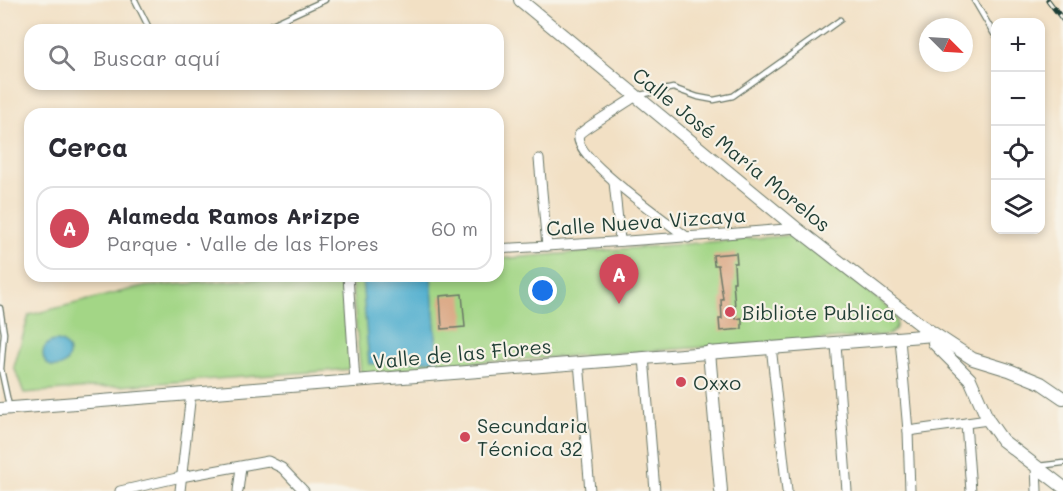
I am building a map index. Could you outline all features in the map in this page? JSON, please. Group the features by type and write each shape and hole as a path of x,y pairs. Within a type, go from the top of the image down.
{"street":[{"name":"Calle José María Morelos","path":"520,0 796,228 927,332 973,359 1041,383 1063,398"},
{"path":"636,96 581,132 579,142 582,150 614,182 688,238"},
{"path":"539,159 547,246"},
{"path":"614,182 620,240"},
{"name":"Calle Nueva Vizcaya","path":"504,249 620,240 688,238 796,228"},
{"path":"348,282 355,382"},
{"name":"Calle José María Morelos","path":"927,332 970,379 988,420 1002,440 1063,487"},
{"name":"Valle de las Flores","path":"5,408 355,382 771,346 900,339 927,332"},
{"path":"900,339 908,431 910,491"},
{"path":"836,344 847,491"},
{"path":"771,346 787,491"},
{"path":"709,352 721,491"},
{"path":"644,357 655,491"},
{"path":"579,362 590,491"},
{"path":"180,491 191,393"},
{"path":"908,431 988,420"},
{"path":"966,423 971,491"},
{"path":"120,491 268,461 282,468 297,487 304,491"},
{"path":"1036,466 1037,491"},
{"path":"238,491 241,467"}],"lane":[{"path":"135,0 147,24"},
{"path":"272,24 325,0"},
{"path":"974,0 991,28"},
{"path":"636,96 674,88 714,100 733,96 840,20"},
{"path":"0,308 4,333 0,369 5,408"},
{"path":"1036,466 1063,463"}],"green space":[{"path":"798,235 890,309 897,324 895,330 888,335 467,363 361,374 352,282 504,282 504,259"},
{"path":"214,282 342,282 352,369 24,393 14,367 29,315 140,287"}],"water":[{"path":"362,282 432,282 438,360 369,364"},
{"path":"56,341 66,344 69,354 66,364 56,367 46,364 43,354 46,344"}],"building":[{"path":"736,253 737,263 734,263 735,282 733,282 736,319 742,318 742,329 720,331 719,319 722,319 721,299 723,299 718,265 714,265 713,255"},
{"path":"462,294 465,327 442,329 440,296"}],"railway":[{"path":"1048,0 1063,20"}],"place":[{"name":"Alameda Ramos Arizpe","path":"619,304"},
{"name":"Bibliote Publica","path":"730,312"},
{"name":"Oxxo","path":"681,382"},
{"name":"Secundaria Técnica 32","path":"465,437"}]}
